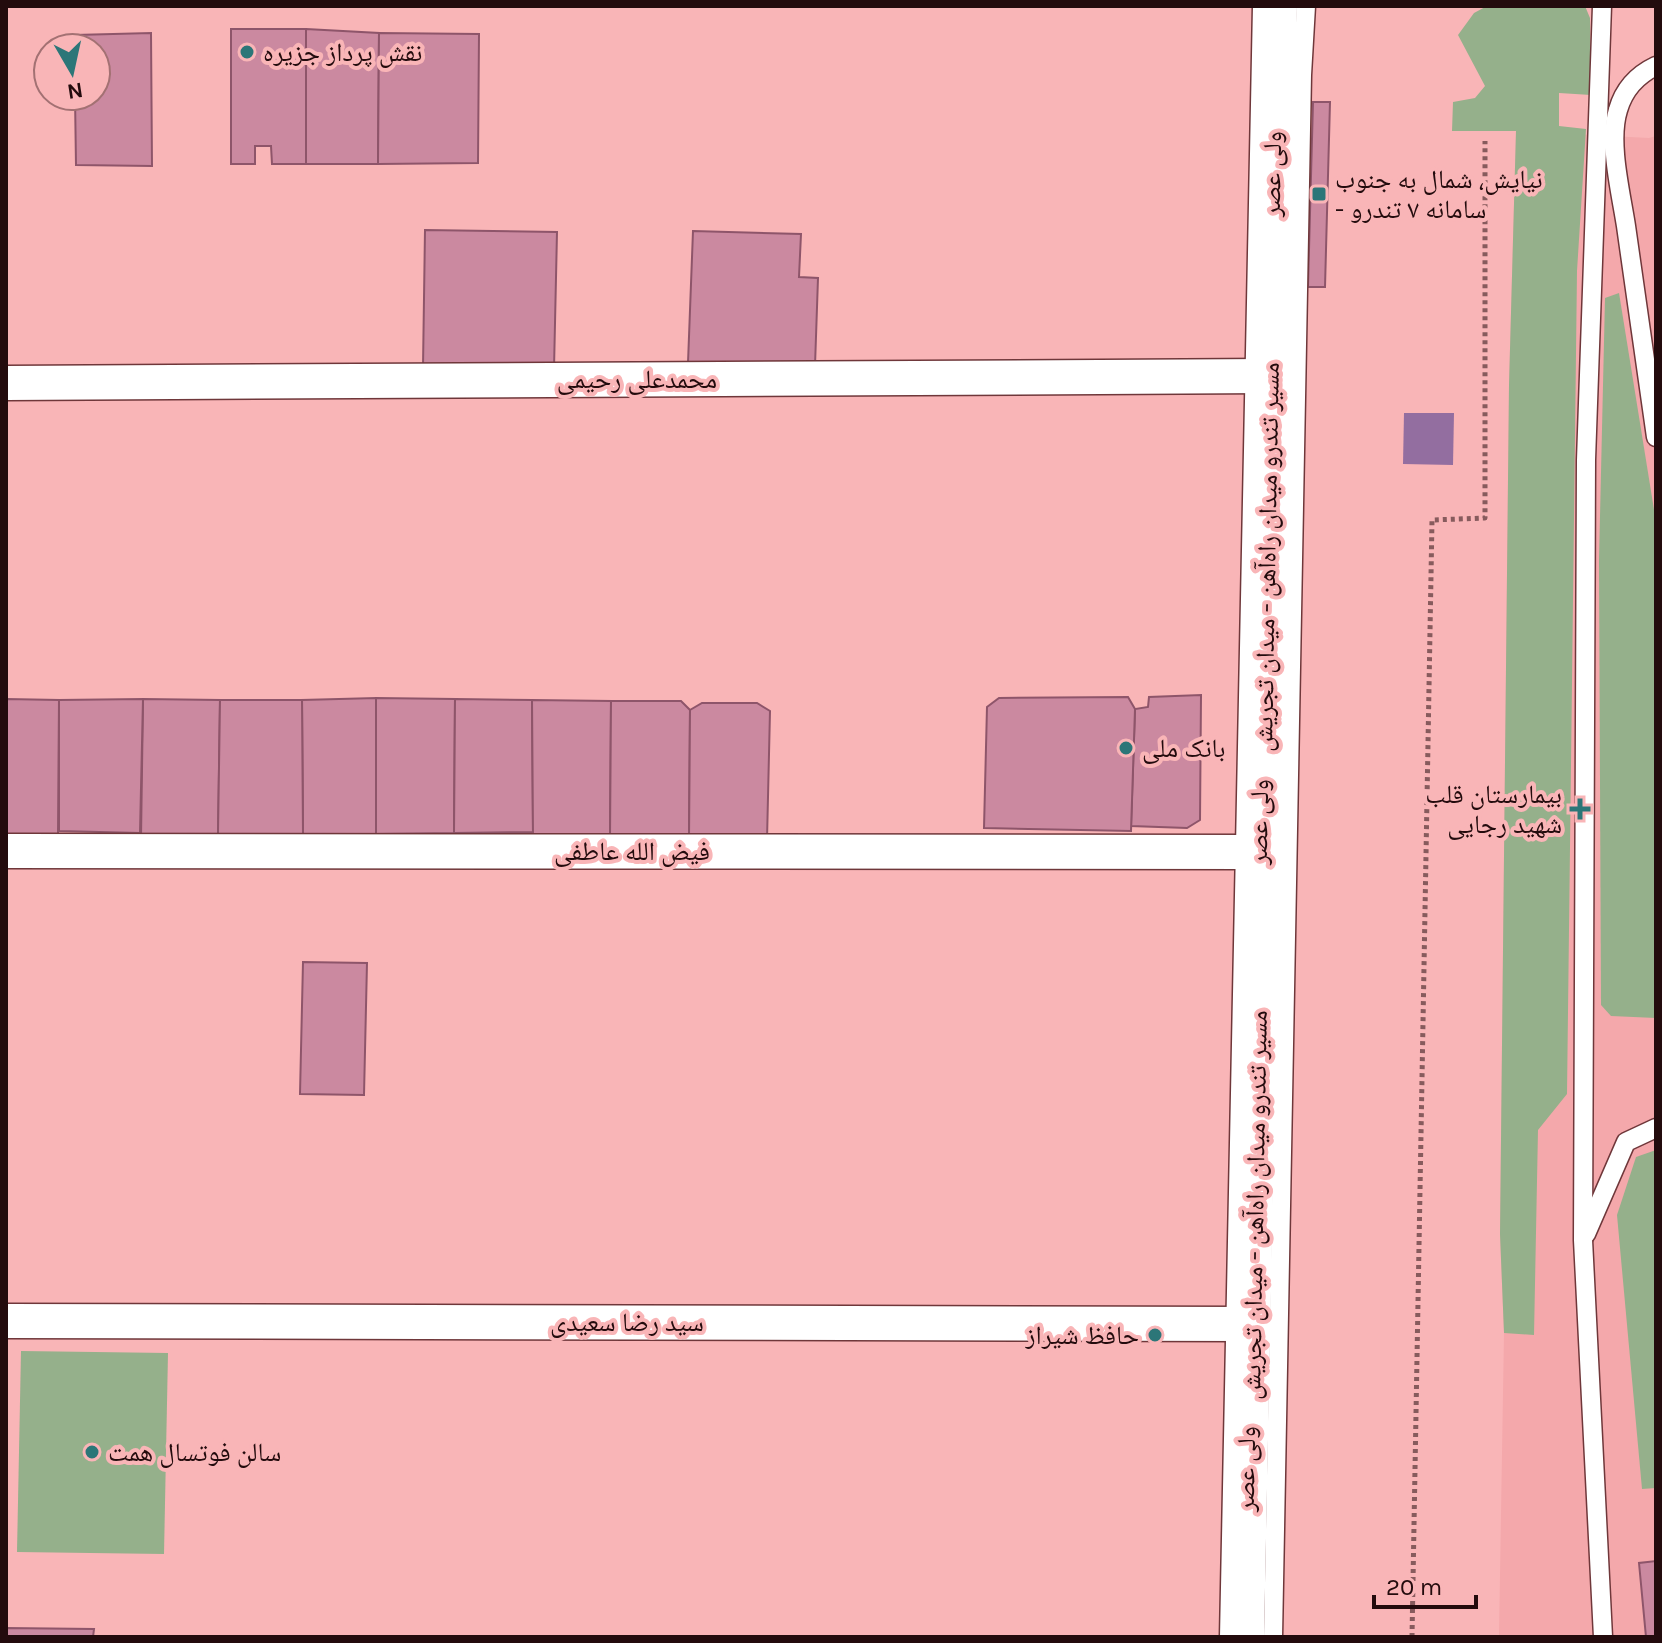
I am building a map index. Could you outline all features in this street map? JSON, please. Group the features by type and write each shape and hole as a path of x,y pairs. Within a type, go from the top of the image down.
{"main road":[{"name":"ولی عصر","path":"1242,1637 1275,6"}],"street":[{"name":"محمدعلی رحیمی","path":"6,383 1268,376"},
{"name":"فیض الله عاطفی","path":"6,851 1258,852"},
{"name":"سید رضا سعیدی","path":"6,1321 1248,1324"}],"lane":[{"name":"مسیر تندرو میدان راه‌آهن - میدان تجریش","path":"1273,1637 1302,75 1306,6"},
{"path":"1602,6 1600,76 1606,127 1619,179 1656,437"},
{"path":"1603,1637 1583,1240 1586,460 1606,127 1618,110 1626,90 1640,73 1656,66"},
{"path":"1600,76 1634,81"},
{"path":"1583,1240 1626,1142 1656,1128"}],"path":[{"path":"1412,1637 1432,520 1485,518 1485,141"}],"shaded area":[{"name":"بیمارستان قلب شهید رجایی","path":"1516,131 1656,136 1656,1637 1499,1637 1504,1333 1500,1234 1509,385"},
{"path":"1404,413 1454,413 1453,465 1403,464"}],"green space":[{"path":"1487,6 1585,6 1590,18 1591,95 1559,93 1559,126 1586,129 1577,271 1567,1094 1538,1130 1534,1335 1504,1333 1500,1234 1509,385 1516,131 1452,131 1453,102 1475,98 1485,86 1458,35 1474,13"},
{"path":"1619,293 1656,522 1656,1018 1611,1016 1601,1005 1599,560 1605,298"},
{"path":"1656,1150 1656,1488 1642,1489 1617,1215 1636,1157"},
{"name":"سالن فوتسال همت","path":"21,1351 168,1353 164,1554 17,1552"}],"building":[{"path":"231,29 306,29 306,164 272,164 271,146 255,146 255,164 231,164"},
{"path":"306,29 379,33 378,164 306,164"},
{"path":"151,33 152,166 76,165 75,112 112,112 112,34"},
{"path":"379,33 479,34 478,163 378,164"},
{"name":"نیایش، شمال به جنوب - سامانه ۷ تندرو","path":"1313,102 1330,102 1325,287 1308,287"},
{"path":"425,230 557,232 554,369 423,367"},
{"path":"693,231 801,234 799,277 818,278 815,366 688,363"},
{"path":"1201,695 1200,820 1187,828 1131,826 1135,709 1148,707 1149,697"},
{"path":"1128,697 1135,709 1131,831 984,828 987,707 999,698"},
{"path":"376,698 455,699 454,833 376,834"},
{"path":"376,698 376,834 303,834 302,700"},
{"path":"6,699 59,700 58,835 6,835"},
{"path":"143,699 220,700 218,838 141,838"},
{"path":"143,699 140,833 59,831 59,700"},
{"path":"455,699 532,700 533,832 454,833"},
{"path":"220,700 302,700 303,834 218,834"},
{"path":"532,700 611,701 610,838 533,835"},
{"path":"611,701 681,701 690,710 689,840 610,838"},
{"path":"702,703 757,703 770,711 767,840 689,840 690,710"},
{"path":"303,962 367,963 364,1095 300,1094"},
{"path":"1656,1561 1656,1637 1646,1637 1639,1563"},
{"path":"6,1628 94,1629 93,1637 6,1637"}],"place":[{"name":"نقش پرداز جزیره","path":"247,52"},
{"name":"نیایش، شمال به جنوب - سامانه ۷ تندرو","path":"1319,194"},
{"name":"بانک ملی","path":"1126,748"},
{"name":"بیمارستان قلب شهید رجایی","path":"1580,809"},
{"name":"حافظ شیراز","path":"1155,1335"},
{"name":"سالن فوتسال همت","path":"92,1452"}]}
